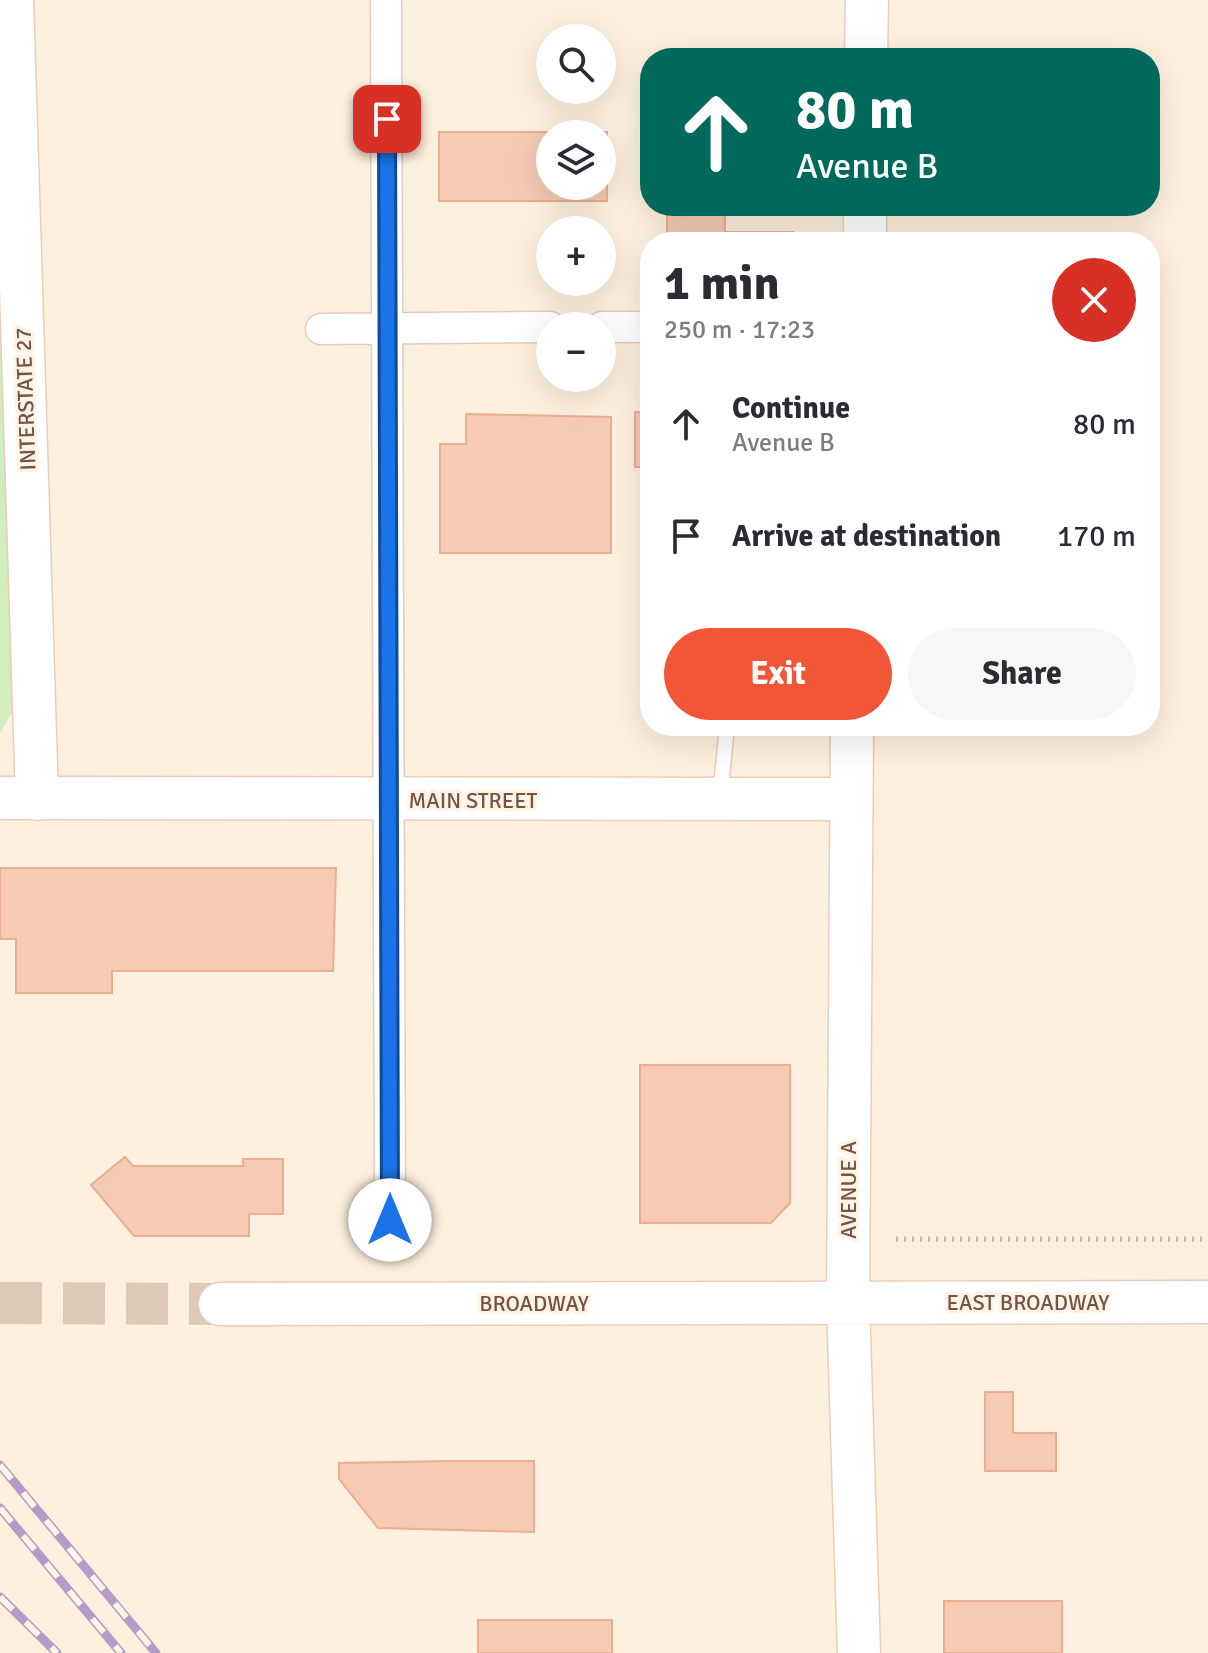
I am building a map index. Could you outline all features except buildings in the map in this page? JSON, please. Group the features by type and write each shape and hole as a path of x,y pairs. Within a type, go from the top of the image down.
{"main road":[{"name":"INTERSTATE 27","path":"12,0 18,798"},
{"path":"866,48 867,0"},
{"name":"AVENUE A","path":"852,736 848,1302 859,1653"},
{"name":"MAIN STREET","path":"18,798 387,801 849,799"},
{"name":"EAST BROADWAY","path":"848,1302 1208,1302"},
{"name":"BROADWAY","path":"220,1304 848,1302"}],"street":[{"path":"386,0 390,1220"},
{"path":"321,329 536,327"},
{"path":"616,327 640,327"}],"lane":[{"path":"720,800 726,736"}],"path":[{"path":"896,1239 1208,1239"}],"green space":[{"path":"0,105 18,689 12,712 0,733"}],"tunnel":[{"path":"0,1303 220,1304"}],"railway":[{"path":"0,1465 156,1653"},
{"path":"0,1508 121,1653"},
{"path":"0,1597 57,1653"}],"route":[{"path":"387,119 390,1220"}]}
